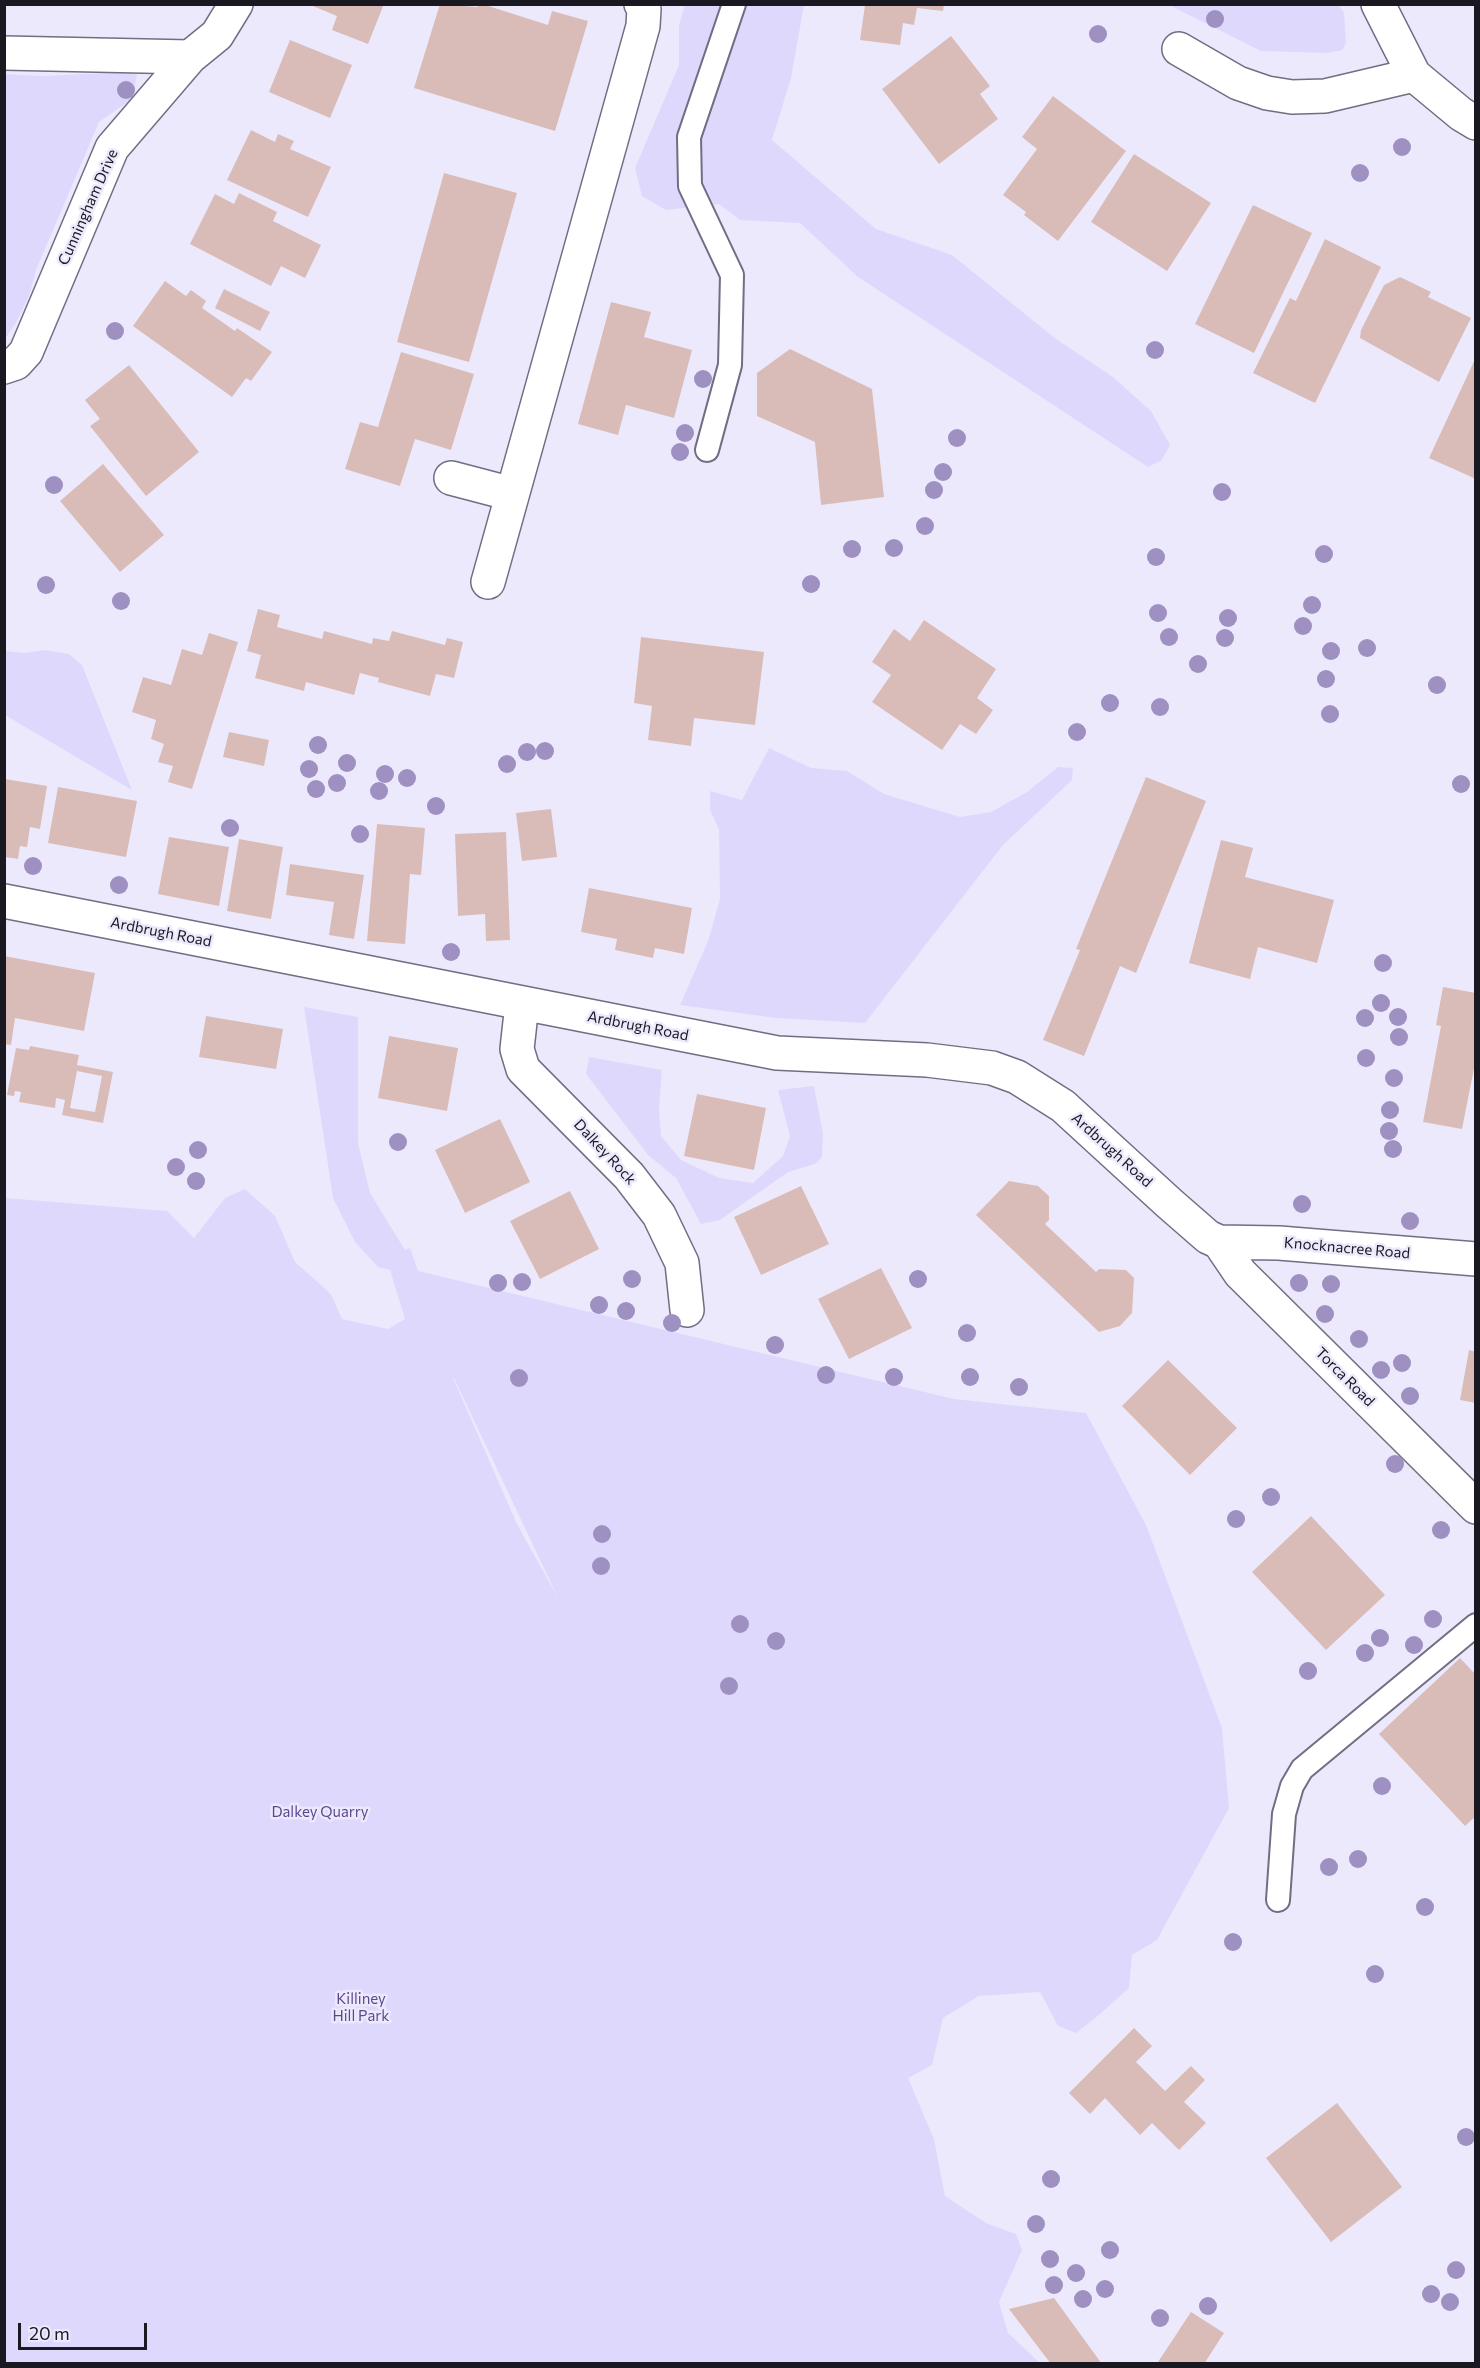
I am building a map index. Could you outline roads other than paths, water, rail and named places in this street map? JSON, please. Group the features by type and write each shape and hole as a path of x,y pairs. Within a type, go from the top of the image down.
{"street":[{"name":"Cunningham Drive","path":"4,367 16,363 26,352 112,148 190,57 217,35 236,4"},
{"path":"488,582 643,26 644,9 641,4"},
{"path":"1378,4 1414,75 1461,114 1476,123"},
{"path":"1179,50 1238,83 1267,93 1292,97 1325,96 1414,75"},
{"path":"4,53 190,57"},
{"path":"451,478 512,494"},
{"name":"Ardbrugh Road","path":"4,901 777,1053 927,1060 1003,1071 1041,1090 1063,1106 1192,1223 1219,1242"},
{"name":"Dalkey Rock","path":"522,1004 517,1049 523,1069 629,1176 659,1215 682,1263 687,1310"},
{"name":"Knocknacree Road","path":"1219,1242 1279,1243 1476,1259"},
{"name":"Torca Road","path":"1219,1242 1240,1273 1476,1507"}],"lane":[{"path":"707,450 730,365 732,275 690,186 689,137 734,4"},
{"path":"1278,1900 1284,1814 1292,1785 1302,1769 1476,1625"}],"park label":[{"name":"Dalkey Quarry","path":"320,1812"},
{"name":"Killiney Hill Park","path":"361,2008"}]}
